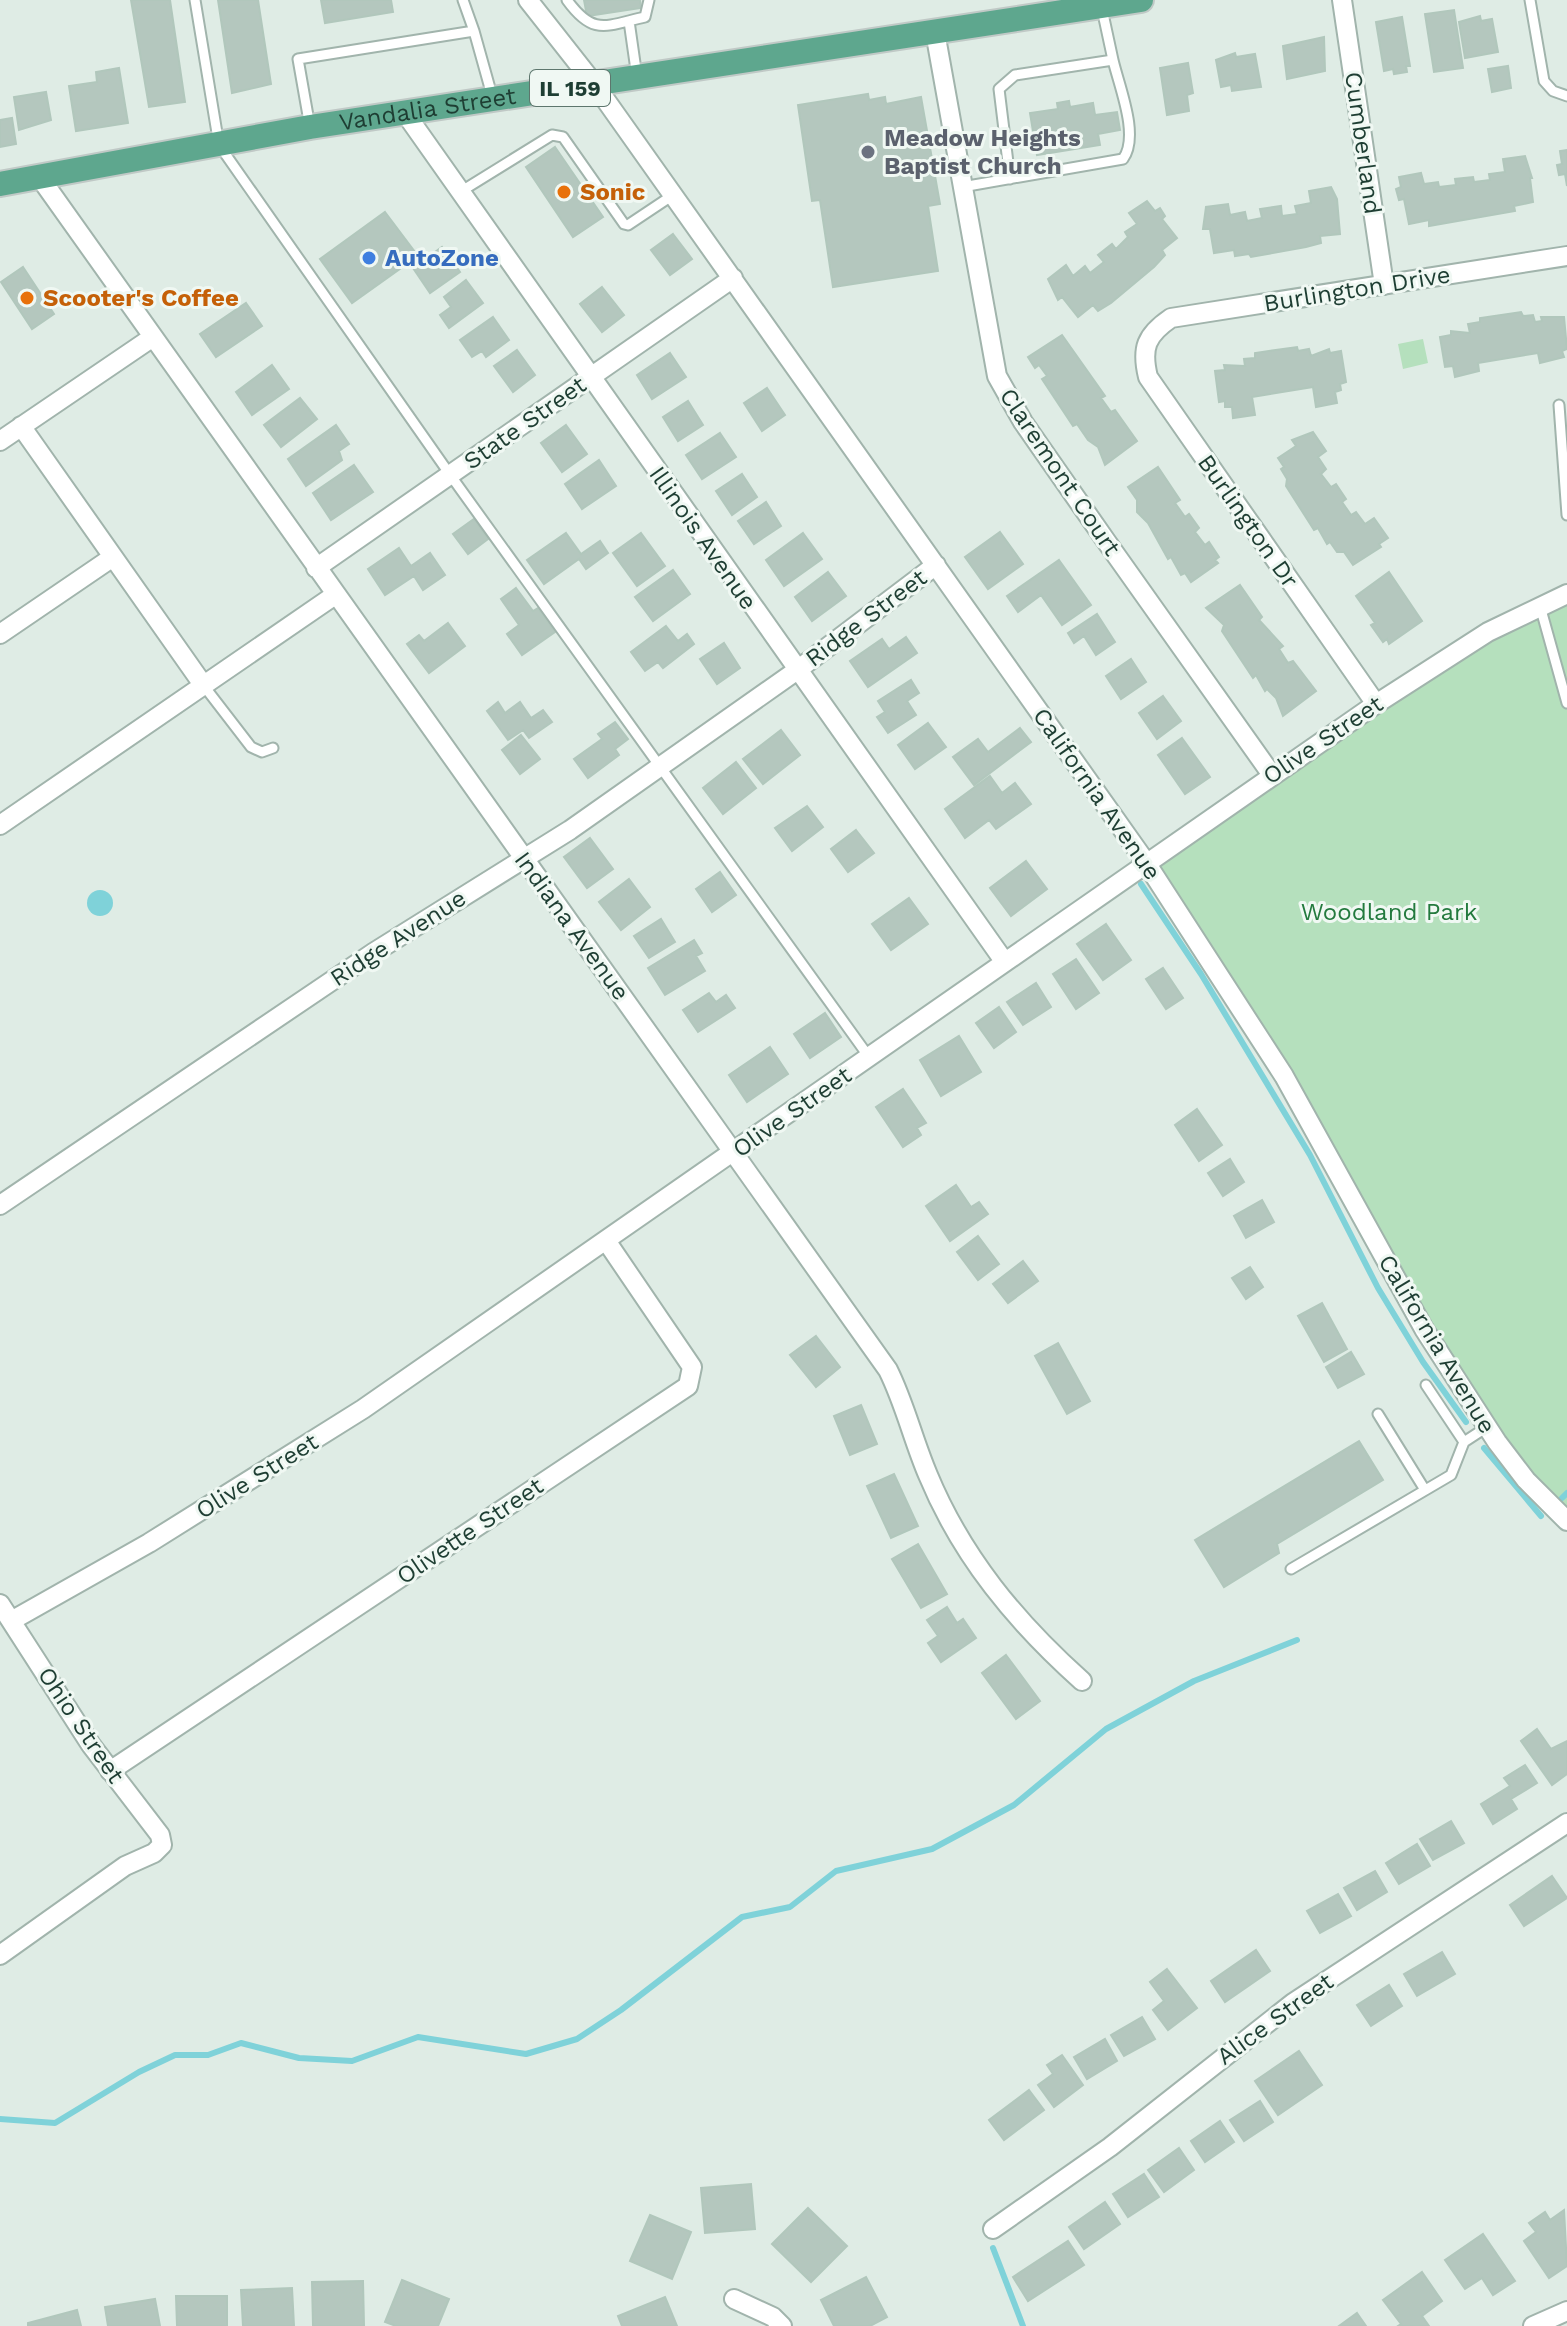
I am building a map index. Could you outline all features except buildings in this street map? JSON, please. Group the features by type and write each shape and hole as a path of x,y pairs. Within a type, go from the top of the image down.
{"main road":[{"name":"Vandalia Street","path":"0,184 41,179 310,127 1141,0"}],"street":[{"name":"California Avenue","path":"528,0 595,85 1145,861 1284,1076 1409,1303 1487,1427 1526,1480 1567,1521"},
{"name":"Cumberland","path":"1342,0 1384,285"},
{"name":"Claremont Court","path":"935,32 990,354 1002,387 1098,531 1272,775"},
{"name":"Illinois Avenue","path":"405,113 796,671 1004,961"},
{"name":"Indiana Avenue","path":"41,179 888,1370 903,1400 927,1474 951,1524 980,1571 1018,1620 1082,1681"},
{"name":"Burlington Drive","path":"1151,332 1171,318 1567,256"},
{"name":"State Street","path":"316,568 733,278"},
{"name":"Burlington Dr","path":"1151,332 1142,354 1148,377 1376,704"},
{"path":"0,441 153,337"},
{"path":"21,426 204,686"},
{"path":"0,634 113,557"},
{"name":"Ridge Street","path":"796,671 936,565"},
{"name":"Olive Street","path":"11,1621 254,1480 607,1242 1145,861 1376,704 1488,632 1567,594"},
{"path":"0,825 335,595"},
{"name":"Ridge Avenue","path":"0,1205 373,953 660,768 796,671"},
{"name":"Olivette Street","path":"110,1771 550,1476 670,1401 688,1386 692,1367 607,1242"},
{"name":"Ohio Street","path":"0,1604 110,1771 160,1835 162,1845 154,1853 125,1866 0,1955"},
{"name":"Alice Street","path":"993,2229 1110,2147 1293,2003 1567,1823"},
{"path":"734,2299 773,2317 782,2326"},
{"path":"1533,2326 1567,2311"}],"lane":[{"path":"195,0 219,145 451,476 869,1057"},
{"path":"463,0 494,100"},
{"path":"567,0 588,25 645,17 649,0"},
{"path":"1530,0 1544,81 1553,91 1567,96"},
{"path":"962,187 1123,159 1129,151 1127,120 1102,6"},
{"path":"629,21 637,78"},
{"path":"310,127 298,59 474,31"},
{"path":"1010,179 999,89 1015,75 1113,60"},
{"path":"460,192 547,137 563,137 628,225 673,194"},
{"path":"1559,405 1567,515"},
{"path":"1540,605 1567,703"},
{"path":"204,686 251,747 262,752 273,748"},
{"path":"1426,1385 1464,1442"},
{"path":"1378,1414 1425,1490"},
{"path":"1291,1569 1451,1475 1464,1442 1487,1427"}],"green space":[{"path":"1423,339 1428,363 1403,369 1398,344"},
{"name":"Woodland Park","path":"1567,598 1567,1519 1450,1368 1145,861 1488,632"}],"water":[{"path":"100,890 109,894 113,903 109,912 100,916 91,912 87,903 91,894"}],"waterway":[{"path":"1141,884 1201,974 1310,1155 1378,1288 1423,1362 1466,1422"},
{"path":"1484,1448 1541,1516"},
{"path":"1562,1498 1567,1493"},
{"path":"0,2119 55,2123 139,2072 175,2055 208,2055 241,2043 299,2058 352,2061 418,2037 526,2054 577,2039 621,2010 742,1917 790,1907 836,1871 932,1849 1014,1805 1106,1729 1194,1681 1297,1640"},
{"path":"993,2248 1023,2326"}],"place":[{"name":"Meadow Heights Baptist Church","path":"868,152"},
{"name":"Sonic","path":"564,192"},
{"name":"AutoZone","path":"369,258"},
{"name":"Scooter's Coffee","path":"27,298"}]}
